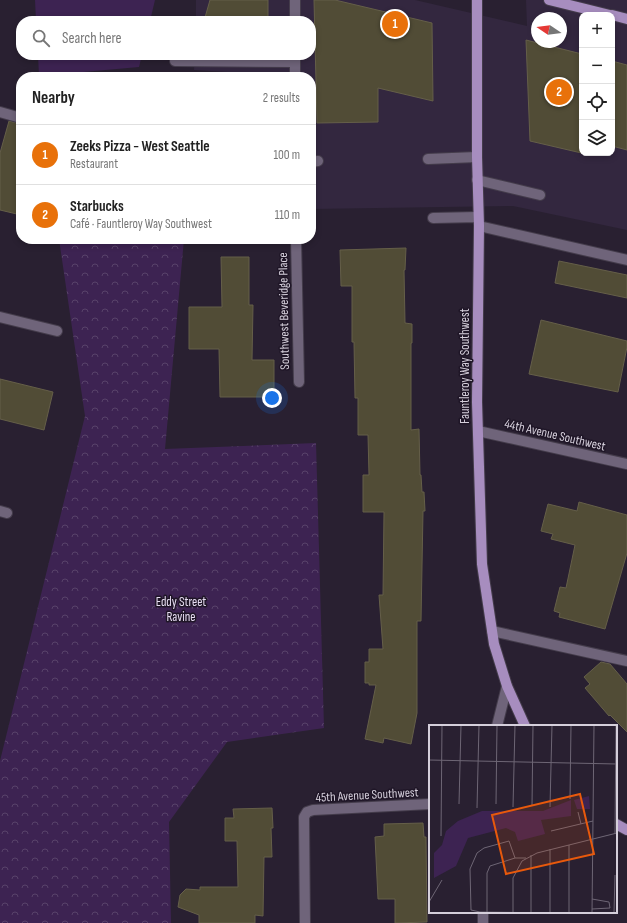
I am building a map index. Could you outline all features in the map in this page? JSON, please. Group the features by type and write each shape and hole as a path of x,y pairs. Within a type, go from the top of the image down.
{"main road":[{"name":"Fauntleroy Way Southwest","path":"477,0 478,431 482,564 494,644 507,686 525,725"},
{"path":"549,0 599,12"},
{"path":"615,16 627,19"},
{"path":"617,825 627,830"}],"street":[{"path":"295,0 295,16"},
{"path":"175,61 215,60"},
{"path":"295,60 295,72"},
{"path":"0,112 16,117"},
{"path":"428,159 477,157"},
{"path":"477,180 540,195"},
{"path":"433,218 478,221 627,260"},
{"name":"Southwest Beveridge Place","path":"296,244 299,382"},
{"path":"0,317 58,332"},
{"name":"44th Avenue Southwest","path":"478,431 627,464"},
{"path":"492,631 627,661"},
{"path":"497,725 507,686"},
{"name":"45th Avenue Southwest","path":"305,923 304,817 307,812 313,810 429,804"}],"shaded area":[{"path":"196,0 415,0 527,26 526,0 627,0 627,230 513,206 316,209 316,72 227,72 194,70 195,60 316,60 316,16 196,16"}],"green space":[{"path":"35,0 155,0 151,16 36,16"},
{"path":"38,60 141,60 139,67 83,72 39,72"},
{"name":"Eddy Street Ravine","path":"60,244 184,244 165,449 316,443 324,728 227,742 169,822 171,923 0,923 0,761 85,416"}],"building":[{"path":"210,0 268,0 268,16 205,16"},
{"path":"314,0 335,0 432,23 433,101 378,88 378,122 317,123 316,16 314,16"},
{"path":"526,40 531,41 531,48 558,48 579,53 579,152 530,141"},
{"path":"615,62 627,65 627,150 615,147"},
{"path":"9,121 16,123 16,214 0,210 0,153"},
{"path":"406,248 404,270 405,323 412,324 411,430 419,429 420,475 422,492 424,492 425,511 423,511 421,621 417,621 417,713 411,744 384,738 383,743 365,739 376,685 369,685 369,683 365,683 365,662 369,662 369,649 383,649 379,595 383,595 384,512 363,512 363,475 369,475 368,435 358,435 358,398 355,398 354,342 352,342 352,286 341,286 340,250"},
{"path":"221,257 249,257 249,305 253,305 252,360 274,360 274,397 220,397 219,349 189,349 189,307 222,307"},
{"path":"559,261 627,275 627,298 555,283"},
{"path":"541,320 627,341 618,392 529,374"},
{"path":"0,379 53,392 44,430 0,419"},
{"path":"579,502 627,515 627,553 605,629 559,617 560,613 554,611 560,587 566,588 575,545 551,539 553,534 541,531 548,504 577,511"},
{"path":"601,662 610,664 627,684 627,732 610,715 609,716 585,688 590,684 584,677"},
{"path":"272,808 272,857 264,857 263,916 255,915 255,923 199,923 199,915 178,907 180,895 186,889 200,890 200,887 238,887 237,841 225,841 225,818 234,818 233,809"},
{"path":"423,823 424,837 426,837 427,922 395,923 395,899 378,899 375,837 384,836 384,824"}],"place":[{"name":"Zeeks Pizza - West Seattle","path":"395,24"},
{"name":"Starbucks","path":"559,92"}]}
